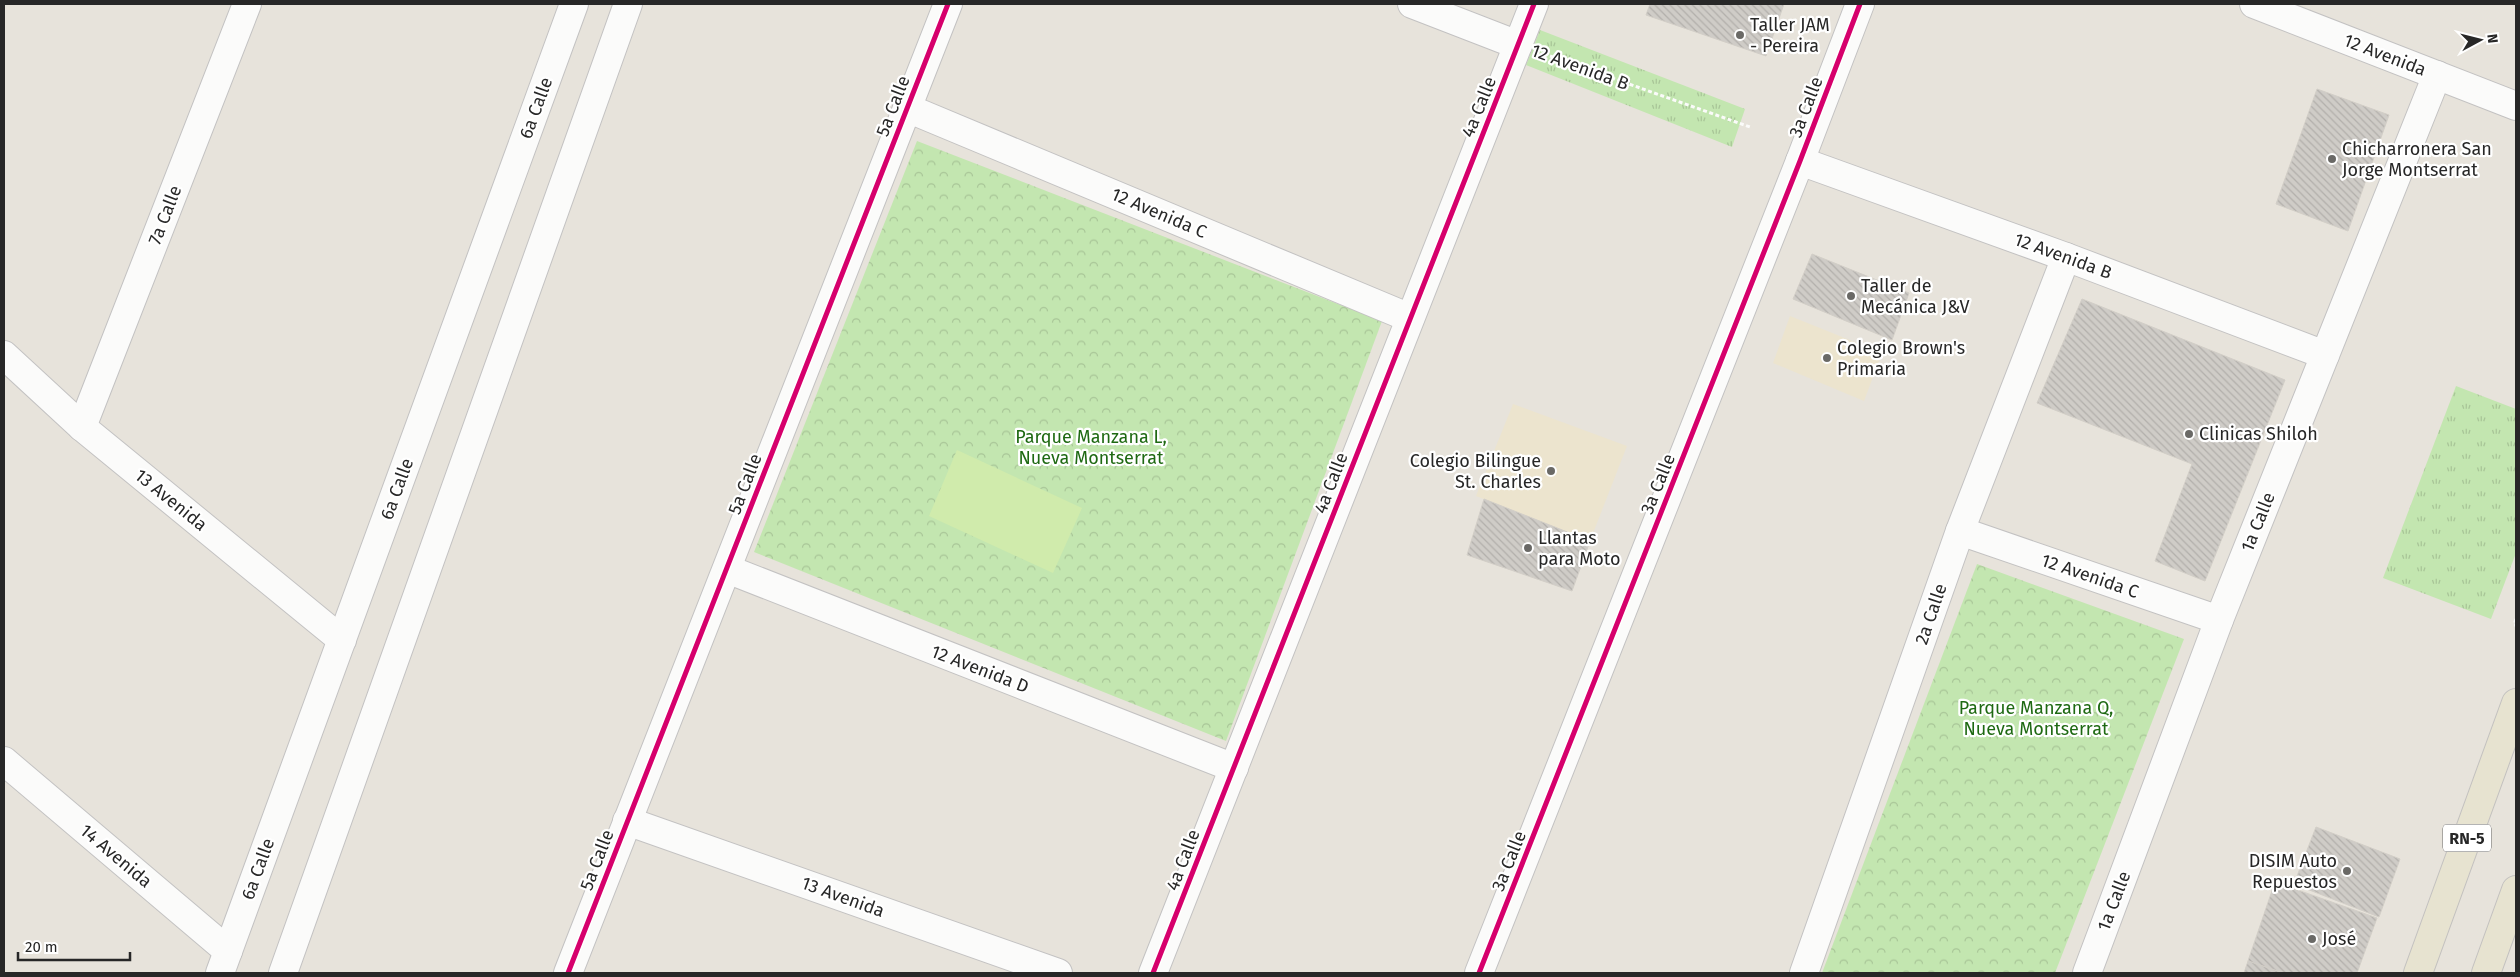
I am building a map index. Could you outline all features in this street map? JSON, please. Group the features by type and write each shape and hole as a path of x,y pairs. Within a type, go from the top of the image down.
{"main road":[{"name":"RN-5","path":"2418,973 2516,703"},
{"path":"2486,973 2514,901"}],"street":[{"name":"7a Calle","path":"82,427 247,4"},
{"name":"6a Calle","path":"224,962 574,4"},
{"path":"283,973 628,4"},
{"name":"5a Calle","path":"568,973 948,4"},
{"name":"12 Avenida B","path":"1412,4 1518,45"},
{"name":"4a Calle","path":"1154,973 1534,4"},
{"name":"3a Calle","path":"1479,973 1800,161 1860,4"},
{"name":"12 Avenida","path":"2254,4 2516,106"},
{"name":"1a Calle","path":"2087,973 2219,620 2437,75"},
{"name":"12 Avenida C","path":"908,108 1410,318"},
{"name":"12 Avenida B","path":"1800,161 2066,257 2325,355"},
{"name":"2a Calle","path":"1804,973 1960,531 2066,257"},
{"name":"13 Avenida","path":"4,355 82,427 342,640"},
{"name":"12 Avenida C","path":"1960,531 2219,620"},
{"name":"12 Avenida D","path":"726,569 1234,768"},
{"name":"14 Avenida","path":"4,761 224,962"},
{"name":"13 Avenida","path":"627,821 1058,973"}],"path":[{"path":"2516,619 2514,624 2516,625"}],"shaded area":[{"name":"Colegio Brown's Primaria","path":"1790,316 1882,353 1864,401 1773,363"},
{"name":"Colegio Bilingue St. Charles","path":"1513,404 1627,446 1590,541 1476,496"}],"green space":[{"path":"1540,30 1745,109 1732,147 1526,65"},
{"name":"Parque Manzana L, Nueva Montserrat","path":"917,141 1382,321 1226,741 754,552"},
{"path":"2456,386 2516,409 2516,553 2491,619 2383,578"},
{"path":"957,450 1082,508 1053,573 929,516"},
{"name":"Parque Manzana Q, Nueva Montserrat","path":"1977,564 2184,639 2055,973 1822,973"}],"building":[{"name":"Taller JAM - Pereira","path":"1650,4 1784,4 1766,56 1646,15"},
{"name":"Chicharronera San Jorge Montserrat","path":"2317,89 2389,115 2348,231 2276,204"},
{"name":"Taller de Mecánica J&V","path":"1812,254 1909,293 1892,340 1793,299"},
{"name":"Clinicas Shiloh","path":"2082,299 2285,380 2205,581 2155,561 2192,464 2037,403"},
{"name":"Llantas para Moto","path":"1484,499 1590,541 1572,591 1467,555"},
{"name":"DISIM Auto Repuestos","path":"2316,827 2400,859 2379,917 2294,884"},
{"name":"José","path":"2275,882 2377,918 2357,973 2283,973 2248,961"},
{"path":"2248,961 2283,973 2244,973"}],"cycle path":[{"path":"568,973 948,4"},
{"path":"1153,973 1534,4"},
{"path":"1479,973 1800,161 1860,4"}],"place":[{"name":"Taller JAM - Pereira","path":"1740,35"},
{"name":"Chicharronera San Jorge Montserrat","path":"2332,159"},
{"name":"Taller de Mecánica J&V","path":"1851,296"},
{"name":"Colegio Brown's Primaria","path":"1827,358"},
{"name":"Clinicas Shiloh","path":"2189,434"},
{"name":"Colegio Bilingue St. Charles","path":"1551,471"},
{"name":"Llantas para Moto","path":"1528,548"},
{"name":"DISIM Auto Repuestos","path":"2347,871"},
{"name":"José","path":"2312,939"}]}
